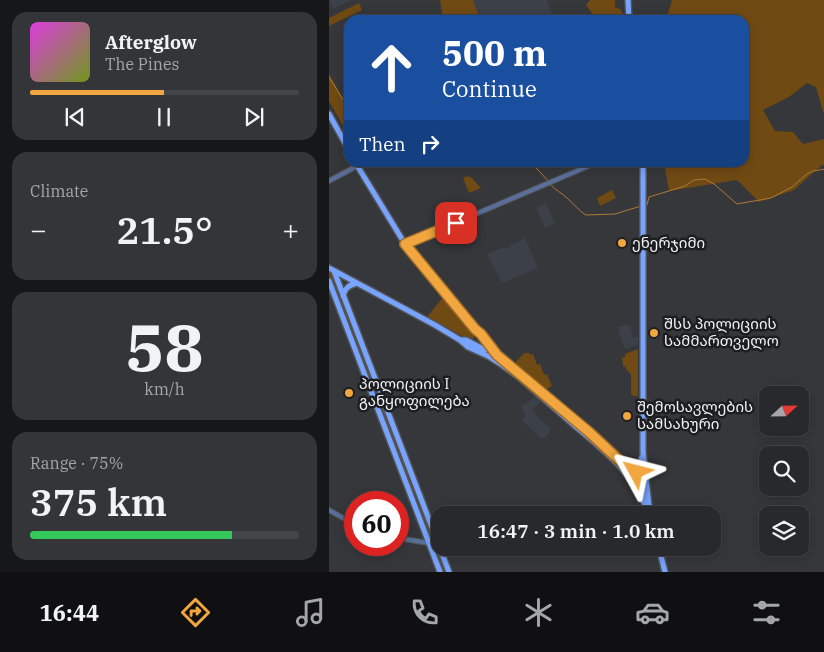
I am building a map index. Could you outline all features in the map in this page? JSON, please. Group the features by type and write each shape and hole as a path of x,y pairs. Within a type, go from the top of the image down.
{"main road":[{"path":"628,0 629,15"},
{"path":"329,114 344,141"},
{"path":"359,167 405,244 477,331 483,346 615,460 631,480 646,506"},
{"path":"643,167 643,452 649,506"},
{"path":"332,269 435,325 468,346 489,352"},
{"path":"332,269 449,572"},
{"path":"329,281 440,572"},
{"path":"343,296 350,285 357,283"},
{"path":"347,328 355,326"},
{"path":"472,343 477,340 477,331"},
{"path":"460,340 466,340 489,352 589,432 634,474 649,506"},
{"path":"360,365 366,366 368,361"},
{"path":"631,480 631,477 640,465 643,452"},
{"path":"631,480 635,481 638,479 645,468"},
{"path":"411,496 419,493"},
{"path":"415,509 419,504 423,504"},
{"path":"660,556 664,572"}],"street":[{"path":"329,180 352,167"},
{"path":"405,244 586,167"},
{"path":"329,510 344,519"},
{"path":"409,540 428,543"}],"shaded area":[{"path":"329,0 351,0 333,9"},
{"path":"440,0 473,0 479,15 442,15"},
{"path":"473,0 547,0 553,15 479,15"},
{"path":"590,0 615,0 615,7 620,9 623,15 593,15 586,5"},
{"path":"672,0 824,0 824,113 816,87 807,83 789,97 763,110 775,131 793,132 803,144 824,139 824,165 794,190 759,202 737,180 669,191 665,167 749,167 749,15 668,15"},
{"path":"359,3 362,10 352,15 344,15 344,19 329,26 329,18"},
{"path":"329,74 344,100 344,127 329,101"},
{"path":"468,176 481,188 469,193 463,178"},
{"path":"612,190 616,198 600,206 597,198"},
{"path":"546,203 555,224 545,228 536,208"},
{"path":"525,238 538,268 502,283 487,254 504,247 505,249"},
{"path":"329,272 333,274 352,324 351,327 348,325"},
{"path":"444,296 475,334 473,339 470,340 427,317"},
{"path":"631,326 633,338 638,337 638,344 627,349 621,340 618,327"},
{"path":"354,330 366,362 365,364 350,331"},
{"path":"638,349 638,396 633,396 631,394 631,374 623,366 622,358 625,357 625,354"},
{"path":"524,353 533,354 537,365 540,364 544,375 547,374 552,386 545,390 515,363"},
{"path":"368,367 416,491 413,495 365,369"},
{"path":"534,396 541,402 533,409 538,417 552,429 545,438 541,439 522,418 525,416 521,406 529,402"},
{"path":"419,506 422,507 431,530 431,545 417,508"},
{"path":"435,556 441,556 447,572 441,572"}],"waterway":[{"path":"329,77 344,101"},
{"path":"535,167 548,181"},
{"path":"645,205 647,205 649,197 685,186 694,180 705,179 714,184 737,204 771,198 792,187 807,174 825,169"},
{"path":"551,185 586,215 615,214 641,206"}],"place":[{"name":"ენერჯიმი","path":"622,243"},
{"name":"შსს პოლიციის სამმართველო","path":"654,333"},
{"name":"პოლიციის I განყოფილება","path":"349,393"},
{"name":"შემოსავლების სამსახური","path":"627,416"}],"route":[{"path":"456,223 405,244 497,355 589,432 634,474 636,472"}]}
